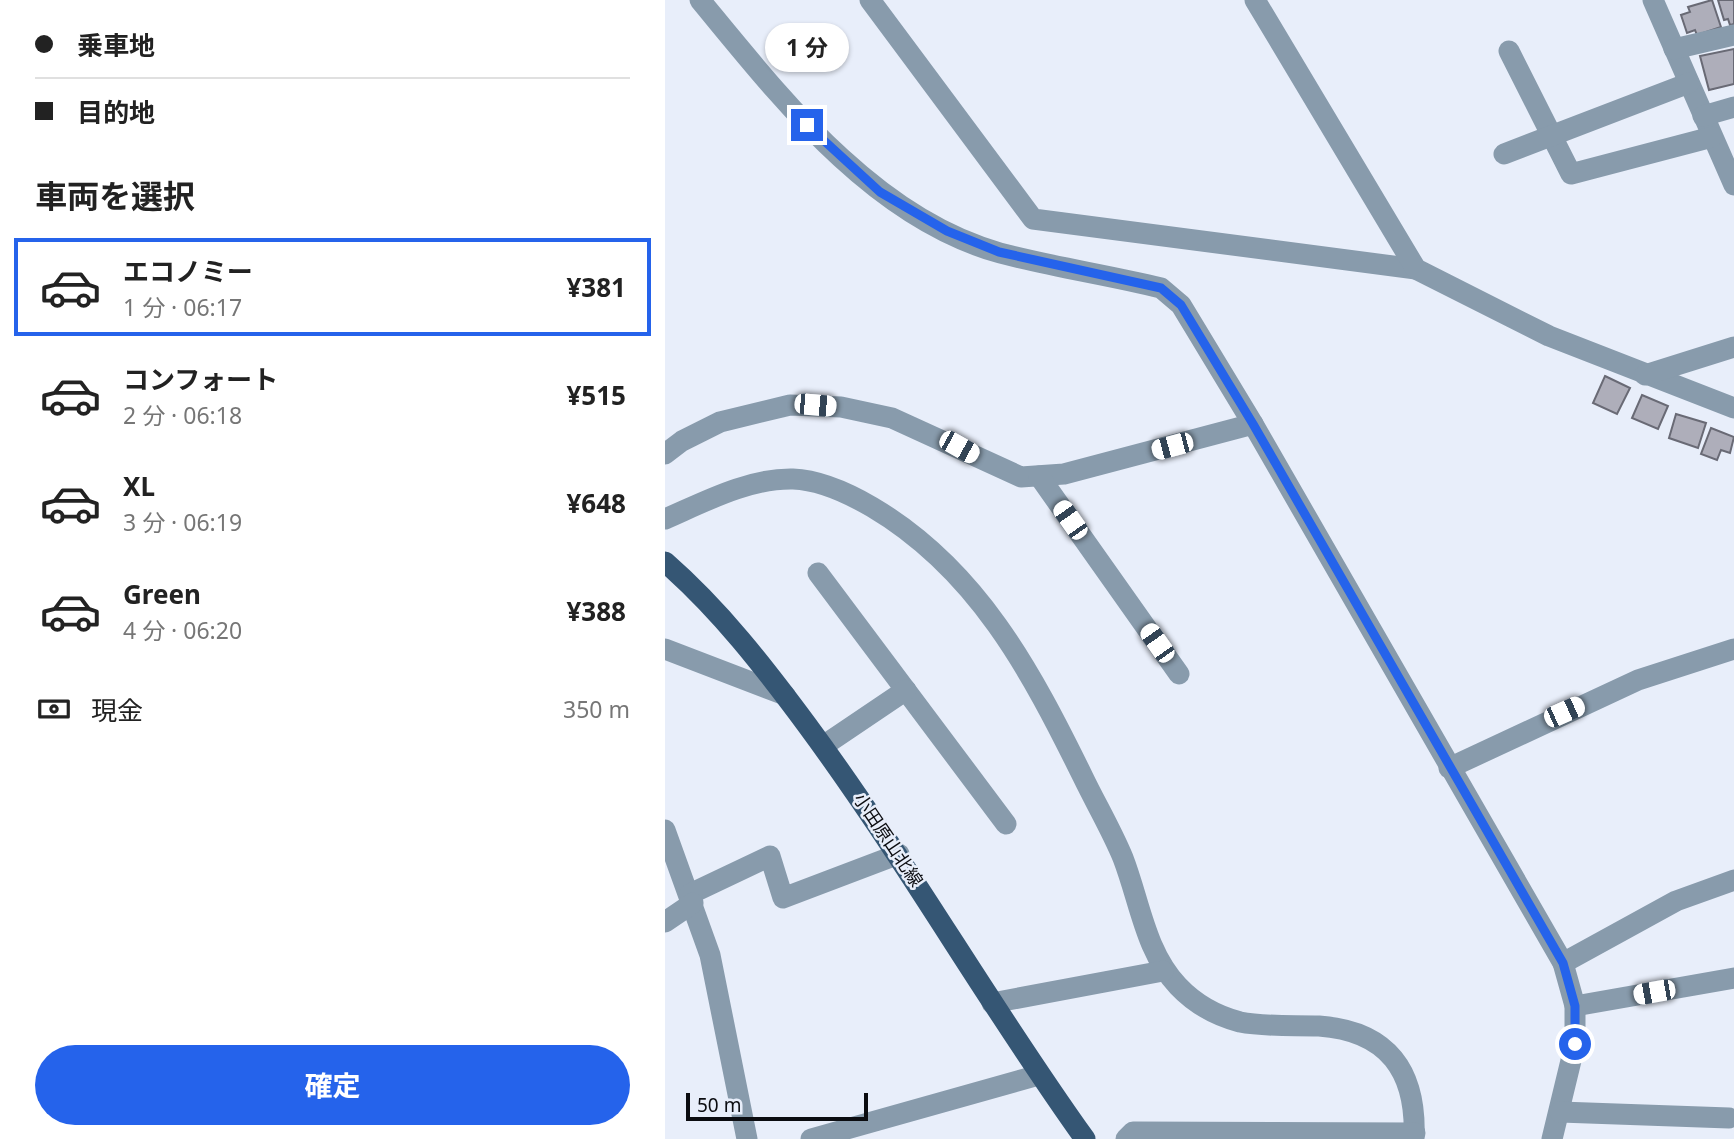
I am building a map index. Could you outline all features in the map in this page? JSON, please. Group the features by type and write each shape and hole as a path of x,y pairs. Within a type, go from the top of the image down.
{"main road":[{"name":"小田原山北線","path":"665,562 690,583 752,651 823,746 899,854 992,1003 1085,1139"}],"street":[{"path":"700,0 789,108 880,192 947,231 999,252 1161,288 1181,305 1253,424 1563,963 1575,1006 1575,1044 1553,1138"},
{"path":"870,0 1033,219 1416,269 1549,336 1734,408"},
{"path":"1255,0 1416,269"},
{"path":"1658,1 1674,49 1712,137 1731,172"},
{"path":"1674,49 1734,35"},
{"path":"1509,51 1571,174 1712,137"},
{"path":"1504,154 1689,83"},
{"path":"1703,116 1734,107"},
{"path":"1645,374 1734,347"},
{"path":"665,454 701,430 740,415 790,405 815,405 892,418 1021,477 1064,474 1253,424"},
{"path":"1039,476 1179,674"},
{"path":"665,519 716,497 764,482 794,479 828,485 854,497 928,545 971,589 1027,668 1122,858 1153,950 1163,971 1199,1004 1241,1022 1359,1032 1384,1048 1403,1071 1414,1136 1133,1132 1126,1139"},
{"path":"818,573 1006,824"},
{"path":"665,649 785,695"},
{"path":"1449,768 1638,680 1734,649"},
{"path":"823,746 906,690"},
{"path":"665,830 710,955 747,1139"},
{"path":"665,922 691,899 770,856 783,898 899,854"},
{"path":"1563,963 1677,901 1734,880"},
{"path":"992,1003 1163,971"},
{"path":"1575,1006 1734,978"},
{"path":"811,1139 1039,1075"},
{"path":"1560,1112 1729,1118"}],"building":[{"path":"1712,0 1721,27 1697,35 1695,30 1687,33 1681,15 1690,12 1688,7"},
{"path":"1718,0 1734,0 1734,24 1730,25 1728,19 1724,20"},
{"path":"1734,49 1734,84 1709,90 1700,56"},
{"path":"1605,376 1630,388 1617,414 1593,403"},
{"path":"1642,395 1668,406 1658,429 1632,418"},
{"path":"1676,414 1706,423 1698,448 1669,438"},
{"path":"1711,428 1734,437 1730,453 1721,450 1717,460 1701,454"}],"route":[{"path":"807,125 880,192 947,231 999,252 1095,271 1161,288 1181,305 1253,424 1563,963 1575,1006 1575,1044"}]}
